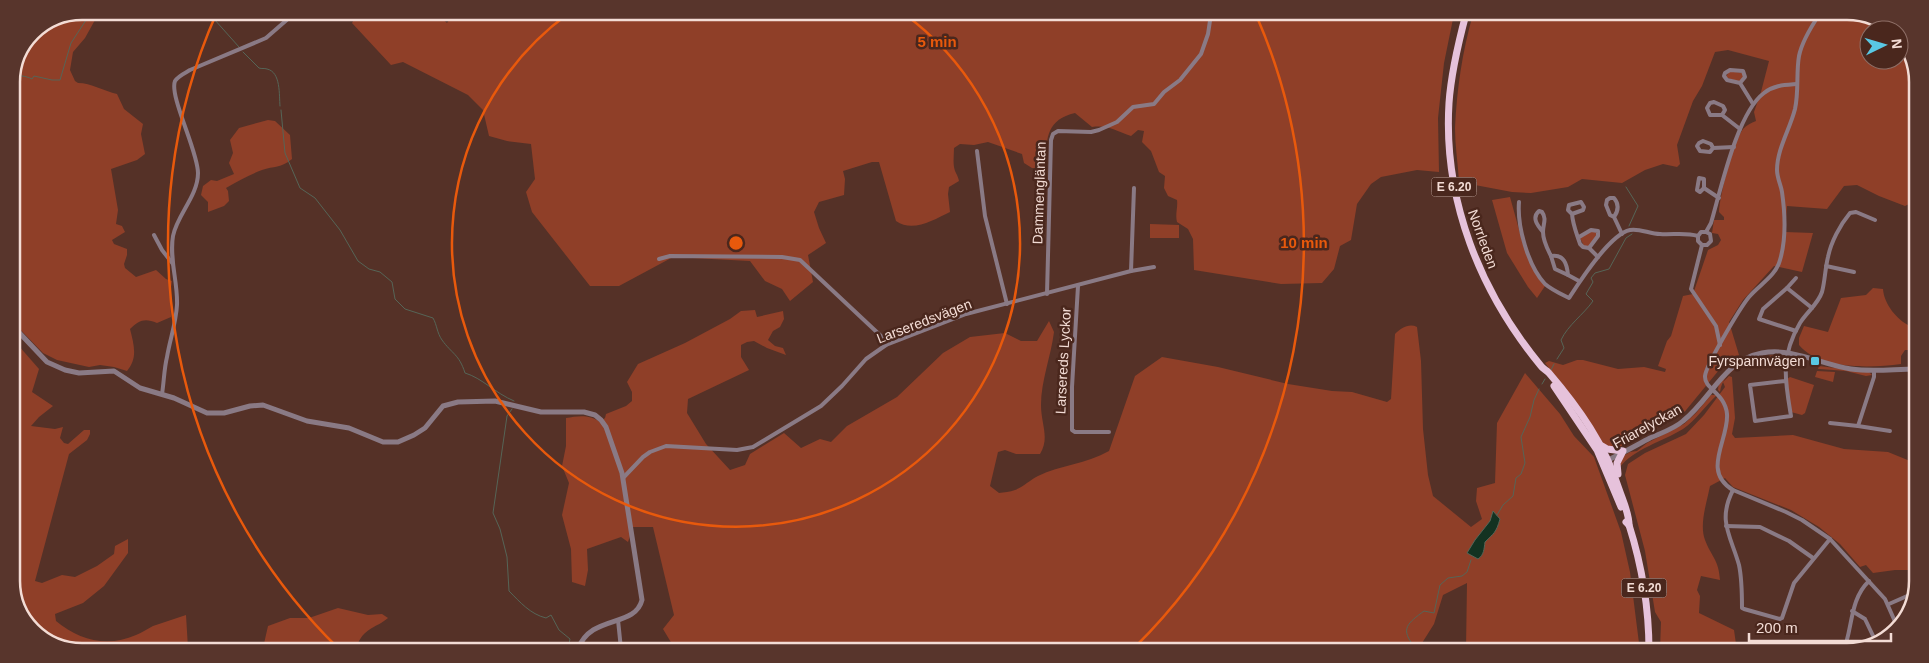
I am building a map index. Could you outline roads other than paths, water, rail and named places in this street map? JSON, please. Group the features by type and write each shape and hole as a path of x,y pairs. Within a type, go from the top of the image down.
{"highway":[{"name":"Norrleden","path":"1465,20 1454,63 1449,110 1451,162 1458,207 1470,247 1491,291 1514,330 1606,461 1620,490 1629,525"},
{"name":"Norrleden","path":"1542,368 1547,371 1573,403 1601,446 1637,553 1644,591 1648,643"},
{"path":"1601,446 1607,449 1623,451 1616,468 1620,490"}],"street":[{"path":"162,394 166,357 176,321 177,292 172,252 174,234 198,175 190,140 176,97 174,87 176,81 179,76 190,70 266,38 287,20"},
{"name":"Dammengläntan","path":"1047,294 1051,140 1053,134 1058,131 1092,132 1099,130 1118,122 1133,107 1154,104 1164,92 1180,80 1201,54 1208,34 1210,20"},
{"path":"1816,20 1803,44 1799,56 1795,110 1778,164 1777,176 1782,192 1784,226 1780,261 1776,270 1742,307 1705,374 1706,383 1722,398 1727,415 1717,459 1718,472 1723,483 1733,490 1802,520 1830,540 1888,604 1895,620"},
{"path":"1740,83 1746,77 1743,71 1730,70 1725,73 1724,76 1727,80 1740,83 1753,104"},
{"path":"1706,232 1711,223 1746,114 1753,104 1774,87 1797,84"},
{"path":"1722,115 1725,110 1723,106 1714,102 1710,103 1707,108 1710,114 1722,115 1740,129"},
{"path":"1714,148 1734,147"},
{"path":"977,151 985,216 1007,304"},
{"path":"1131,271 1134,188"},
{"path":"1704,188 1719,198"},
{"path":"1614,217 1618,211 1618,205 1614,198 1609,198 1606,205 1622,234"},
{"path":"1519,202 1518,215 1521,230 1531,260 1540,277 1552,289 1569,298 1579,281 1598,257 1622,234 1634,230 1661,235 1685,233 1698,236"},
{"path":"1543,232 1535,219 1539,211 1545,216 1543,232 1545,245 1555,269 1579,281"},
{"path":"1785,380 1750,385 1755,421 1791,416 1784,369 1796,331 1821,294 1832,243 1850,213 1856,212 1875,220"},
{"path":"1572,214 1574,228 1579,237 1580,244 1589,248 1598,257"},
{"path":"1579,237 1591,230 1598,231 1598,236 1589,248"},
{"path":"1698,236 1701,232 1710,234 1711,241 1706,245 1702,245"},
{"path":"154,235 162,250 173,264"},
{"path":"1698,236 1698,241 1702,245"},
{"path":"1702,245 1691,289 1716,326 1720,345"},
{"path":"1551,256 1558,255 1562,257 1566,263 1568,275"},
{"path":"659,258 670,256 782,256 800,260 881,336 886,345"},
{"path":"1826,266 1854,272"},
{"name":"Larseredsvägen","path":"623,478 643,457 666,446 737,450 753,447 821,406 866,359 886,345 966,314 1131,271 1154,267"},
{"path":"1796,278 1763,309 1759,319 1796,331"},
{"name":"Larsereds Lyckor","path":"1078,286 1073,368 1072,430 1075,432 1109,432"},
{"path":"1787,288 1812,308"},
{"path":"20,334 38,355 52,366 77,373 114,371 140,388 162,394 208,414 224,413 250,406 263,405 307,420 347,428 376,440 390,443 414,435 425,428 443,406 458,402 495,401 541,412 590,413 598,417 604,424 623,478 642,596 639,607 631,615 589,632 581,643"},
{"name":"Friarelyckan","path":"1606,461 1681,423 1696,410 1726,373 1745,359 1768,352 1788,353 1830,365 1874,371 1909,369"},
{"path":"1858,426 1874,377 1874,371"},
{"path":"1830,423 1890,431"},
{"path":"1733,490 1728,501 1726,526 1742,578 1742,608 1782,618 1794,583 1830,540"},
{"path":"1726,526 1760,527 1790,542 1813,558"},
{"path":"1845,643 1852,611 1862,590 1869,582"},
{"path":"1888,604 1907,596"},
{"path":"1852,611 1866,620 1874,637"},
{"path":"618,620 620,643"}],"waterway":[{"path":"20,76 32,79 34,76 60,80 71,43 86,20"},
{"path":"215,20 239,47"},
{"path":"243,52 259,68 272,71 275,75 278,84 280,106"},
{"path":"281,110 285,153 300,188 315,198 340,230 358,261 369,269 380,272 392,282 395,299 405,309 433,318 440,337 458,358 465,373 477,378 514,401"},
{"path":"1626,187 1638,206 1629,226"},
{"path":"1557,359 1564,348 1561,340 1564,335 1593,301 1586,294 1593,282 1591,278 1595,273 1609,269 1626,238 1632,234"},
{"path":"1551,370 1554,364"},
{"path":"1542,384 1545,379"},
{"path":"1497,515 1503,505 1513,496 1516,478 1521,474 1525,463 1521,437 1539,389"},
{"path":"512,409 507,416 493,513 500,529 507,557 509,591 535,614 546,618 551,615 559,630 570,639 569,643"},
{"path":"1412,643 1407,635 1410,623 1424,611 1434,613 1440,585 1448,578 1462,576 1467,572 1471,560"}],"place":[{"name":"Fyrspannvägen","path":"1815,361"}]}
